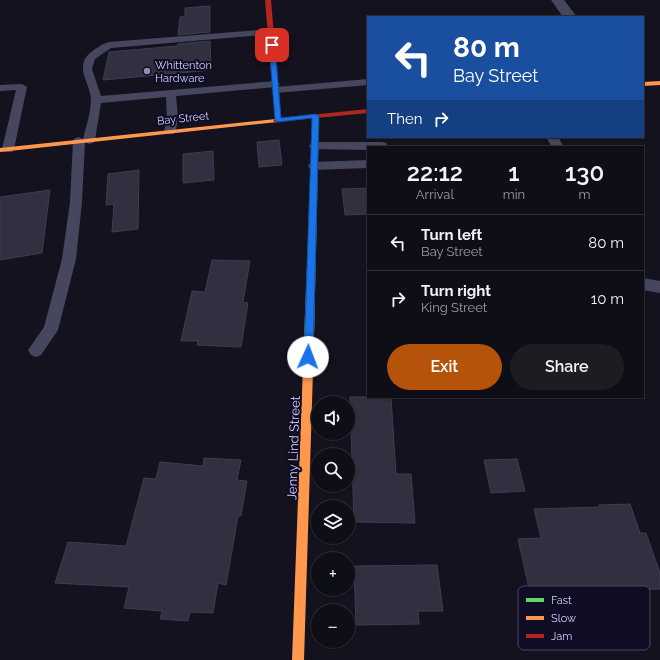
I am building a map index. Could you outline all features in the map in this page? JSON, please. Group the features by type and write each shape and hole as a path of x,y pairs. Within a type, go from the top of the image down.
{"street":[{"path":"268,0 278,120"},
{"path":"557,0 569,16"},
{"path":"644,84 660,83"},
{"name":"Bay Street","path":"4,149 367,111"},
{"name":"Jenny Lind Street","path":"298,660 316,116"}],"lane":[{"path":"36,350 51,330 69,259 84,140 96,100 95,91 87,69 90,60 97,51 109,45 271,32"},
{"path":"96,100 171,93 367,82"},
{"path":"0,88 22,87 4,149"},
{"path":"170,131 172,120 171,93"},
{"path":"314,146 382,146"},
{"path":"314,166 367,164"},
{"path":"644,284 660,287"}],"building":[{"path":"210,6 210,32 178,35 180,17 185,16 185,8"},
{"path":"210,41 211,70 103,80 109,52 177,46 178,44"},
{"path":"279,140 282,165 259,167 257,142"},
{"path":"213,151 214,180 183,183 183,154"},
{"path":"139,170 138,229 112,232 114,204 106,205 108,174"},
{"path":"367,188 367,214 345,215 342,189"},
{"path":"50,190 42,253 0,260 0,197"},
{"path":"212,260 250,261 243,302 248,303 241,347 197,345 198,341 181,341 192,291 205,292"},
{"path":"355,397 391,398 396,474 411,474 415,523 355,522 355,500 353,500 353,492 355,492 355,448 352,448 351,440 355,440"},
{"path":"204,458 241,460 237,480 247,481 241,516 238,516 226,585 218,583 213,613 190,612 188,621 160,619 162,611 124,608 129,587 55,583 68,542 126,546 144,478 156,479 160,462 203,466"},
{"path":"517,459 525,491 491,493 484,460"},
{"path":"630,504 640,533 646,533 660,573 660,589 650,589 650,586 528,586 518,539 541,538 534,509 599,507 599,505"},
{"path":"437,565 443,611 418,611 419,624 356,625 355,566"}],"traffic: fast":[{"path":"309,339 316,116"}],"traffic: slow":[{"path":"644,84 660,83"},
{"path":"0,150 276,121"},
{"path":"298,660 309,339"}],"traffic: jam":[{"path":"268,0 278,120"},
{"path":"276,121 367,111"}],"place":[{"name":"Whittenton Hardware","path":"147,71"}],"route":[{"path":"272,45 278,120 316,116 308,357"}]}
